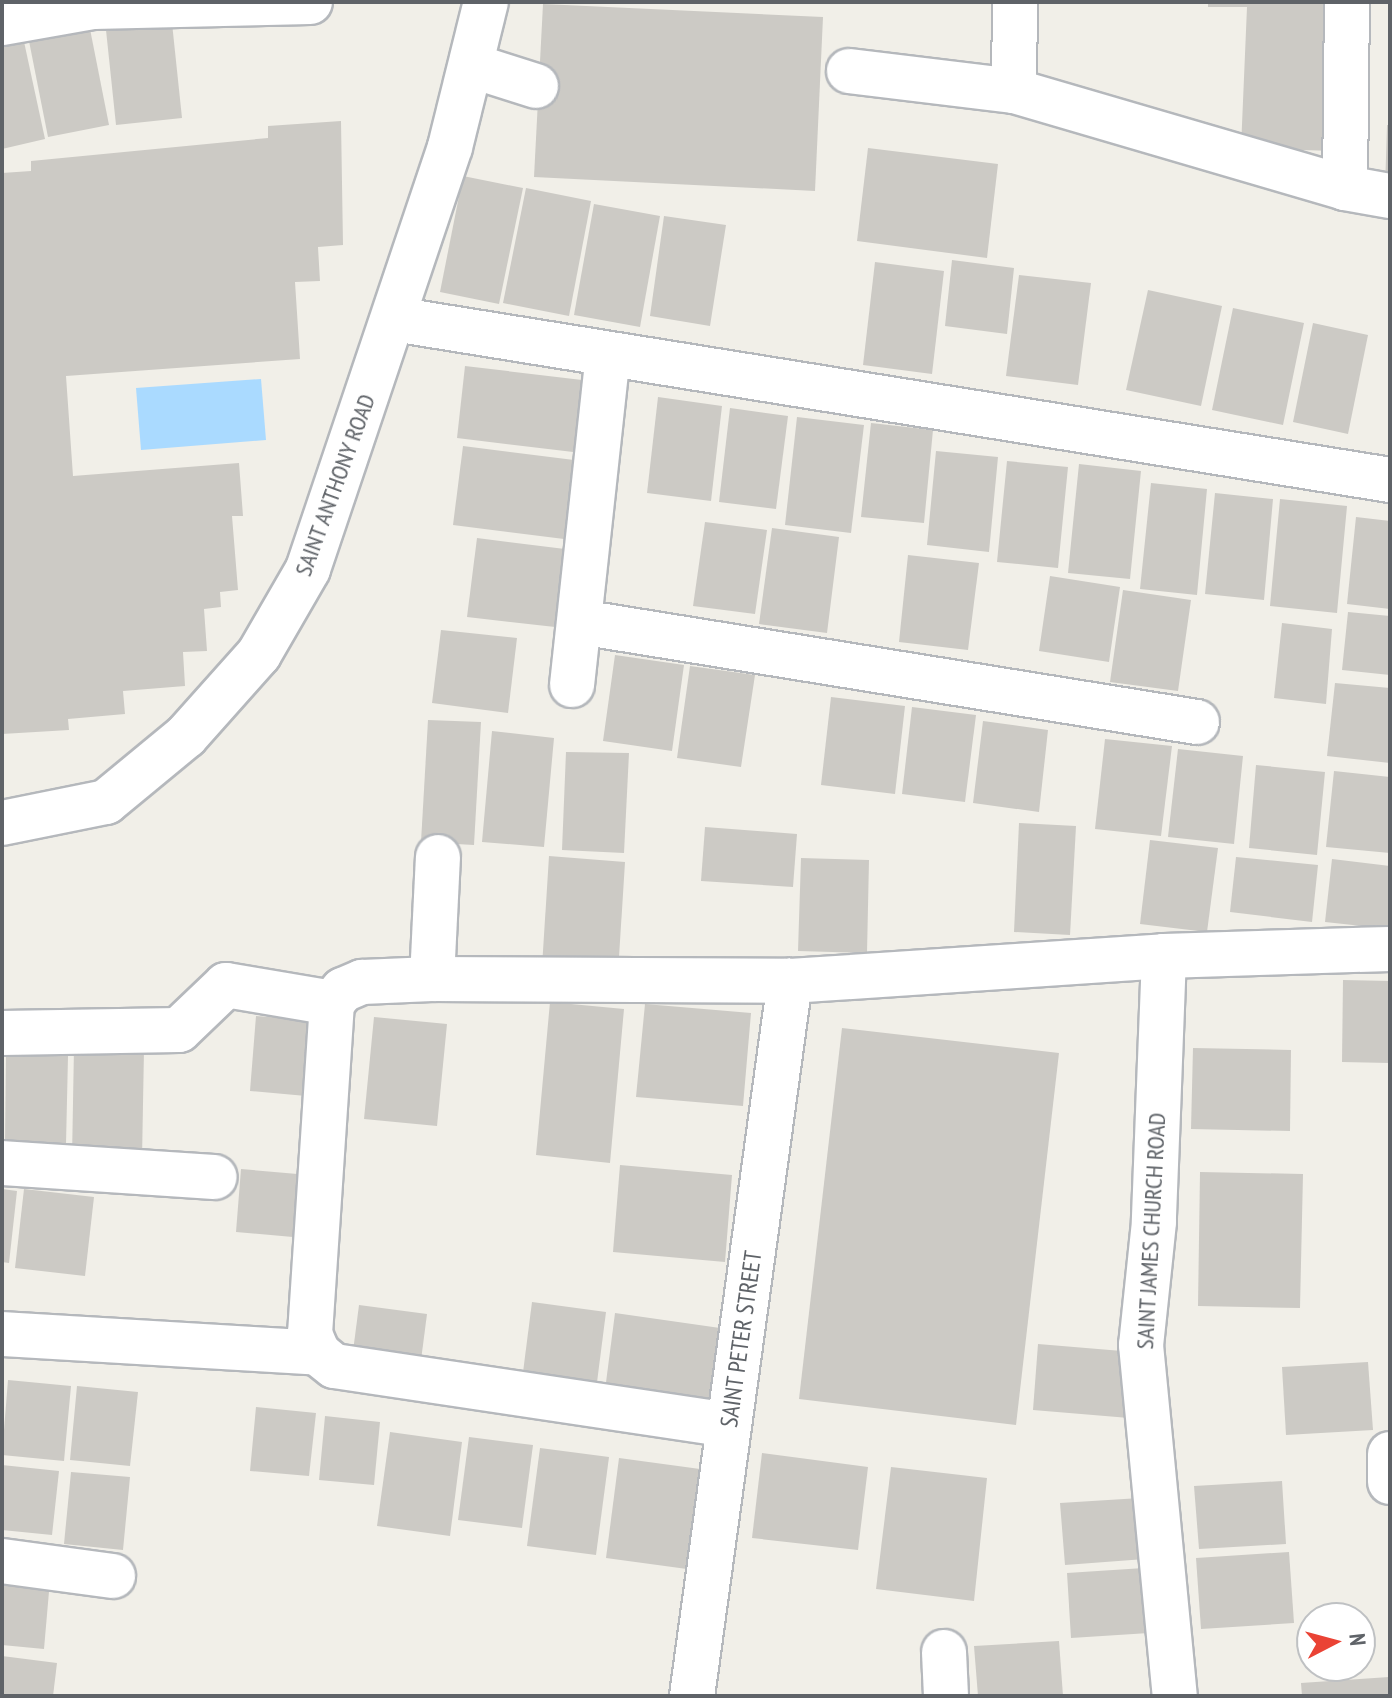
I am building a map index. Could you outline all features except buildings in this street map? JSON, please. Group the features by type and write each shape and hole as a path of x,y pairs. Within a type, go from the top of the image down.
{"street":[{"path":"2,23 93,7 310,2"},
{"name":"SAINT ANTHONY ROAD","path":"2,823 106,802 186,736 259,654 308,569 394,319 473,66 486,2"},
{"path":"1014,91 1015,2"},
{"path":"1345,188 1347,2"},
{"path":"473,66 536,86"},
{"path":"849,71 1014,91 1345,188 1390,196"},
{"path":"394,319 1390,480"},
{"path":"572,685 608,356"},
{"path":"580,622 1197,722"},
{"path":"432,979 438,857"},
{"path":"2,1033 179,1030 226,985 332,1003 362,982 432,979 790,981 1164,956 1390,949"},
{"name":"SAINT JAMES CHURCH ROAD","path":"1164,956 1154,1222 1141,1345 1175,1696"},
{"name":"SAINT PETER STREET","path":"692,1696 790,981"},
{"path":"332,1003 310,1334 318,1353 334,1366 729,1425"},
{"path":"2,1163 215,1177"},
{"path":"2,1334 318,1353"},
{"path":"1390,1454 1390,1482"},
{"path":"2,1561 113,1576"},
{"path":"944,1652 946,1696"}],"water":[{"path":"261,379 266,440 141,450 136,388"}]}
